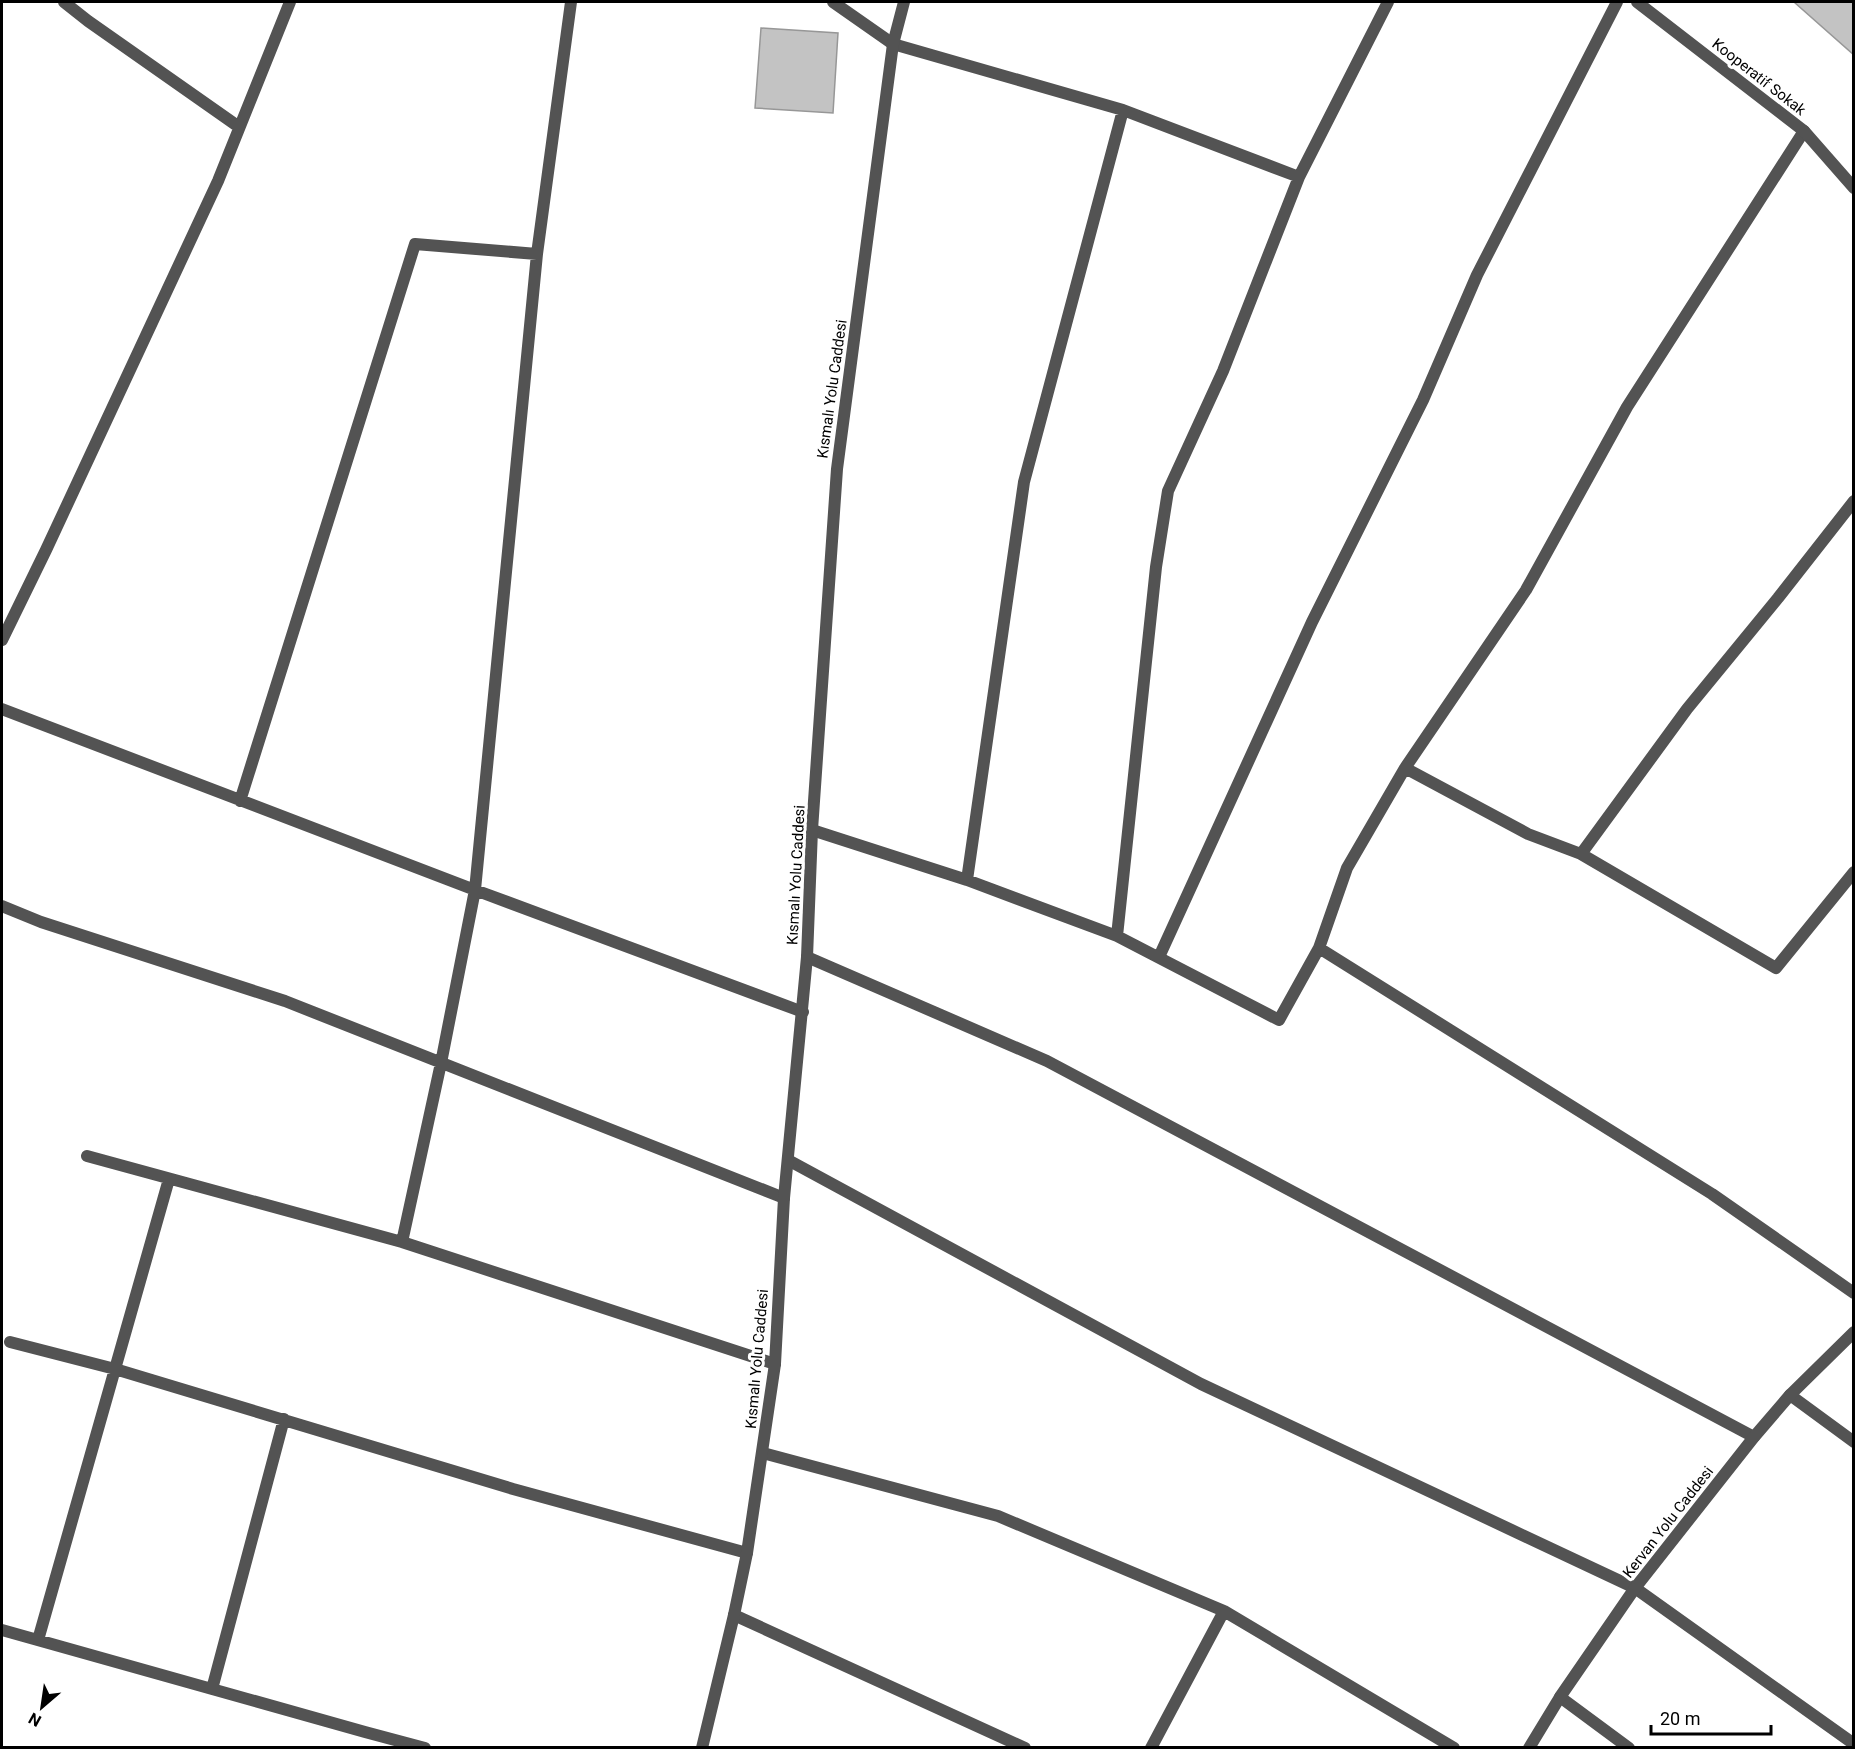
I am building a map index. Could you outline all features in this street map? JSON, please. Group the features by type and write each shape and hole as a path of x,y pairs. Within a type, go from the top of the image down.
{"street":[{"path":"64,2 240,127"},
{"path":"2,640 218,181 290,2"},
{"path":"402,1242 441,1063 475,890 537,254 571,2"},
{"path":"833,2 893,44 1123,110 1299,177"},
{"name":"Kısmalı Yolu Caddesi","path":"702,1748 747,1553 775,1364 784,1198 807,957 812,830 837,470 893,44 904,2"},
{"path":"1117,936 1156,567 1168,491 1223,371 1299,177 1388,2"},
{"path":"1159,957 1312,622 1423,400 1477,275 1617,2"},
{"name":"Kooperatif Sokak","path":"1636,2 1804,131 1854,188"},
{"path":"967,880 1024,482 1123,110"},
{"path":"812,830 967,880 1117,936 1279,1020 1319,948 1347,868 1405,768 1526,590 1627,407 1804,131"},
{"path":"240,801 416,244 537,254"},
{"path":"1581,854 1687,709 1854,501"},
{"path":"2,709 475,890 803,1012"},
{"path":"1405,768 1528,834 1581,854 1776,968 1854,872"},
{"path":"2,906 41,922 285,1001 784,1198"},
{"path":"1319,948 1712,1194 1854,1293"},
{"path":"807,957 1047,1061 1754,1437"},
{"path":"87,1156 402,1242 775,1364"},
{"path":"788,1160 1201,1384 1635,1588 1854,1744"},
{"path":"38,1640 169,1179"},
{"name":"Kervan Yolu Caddesi","path":"1529,1748 1635,1588 1754,1437 1790,1395 1854,1332"},
{"path":"10,1342 115,1369 513,1489 747,1553"},
{"path":"1790,1395 1854,1442"},
{"path":"212,1689 284,1419"},
{"path":"763,1453 998,1516 1224,1611 1454,1748"},
{"path":"1151,1748 1224,1611"},
{"path":"734,1615 1025,1748"},
{"path":"2,1630 425,1748"},
{"path":"1560,1698 1629,1748"}],"building":[{"path":"1794,2 1854,2 1854,55"},
{"path":"761,28 838,33 833,113 755,108"}]}
